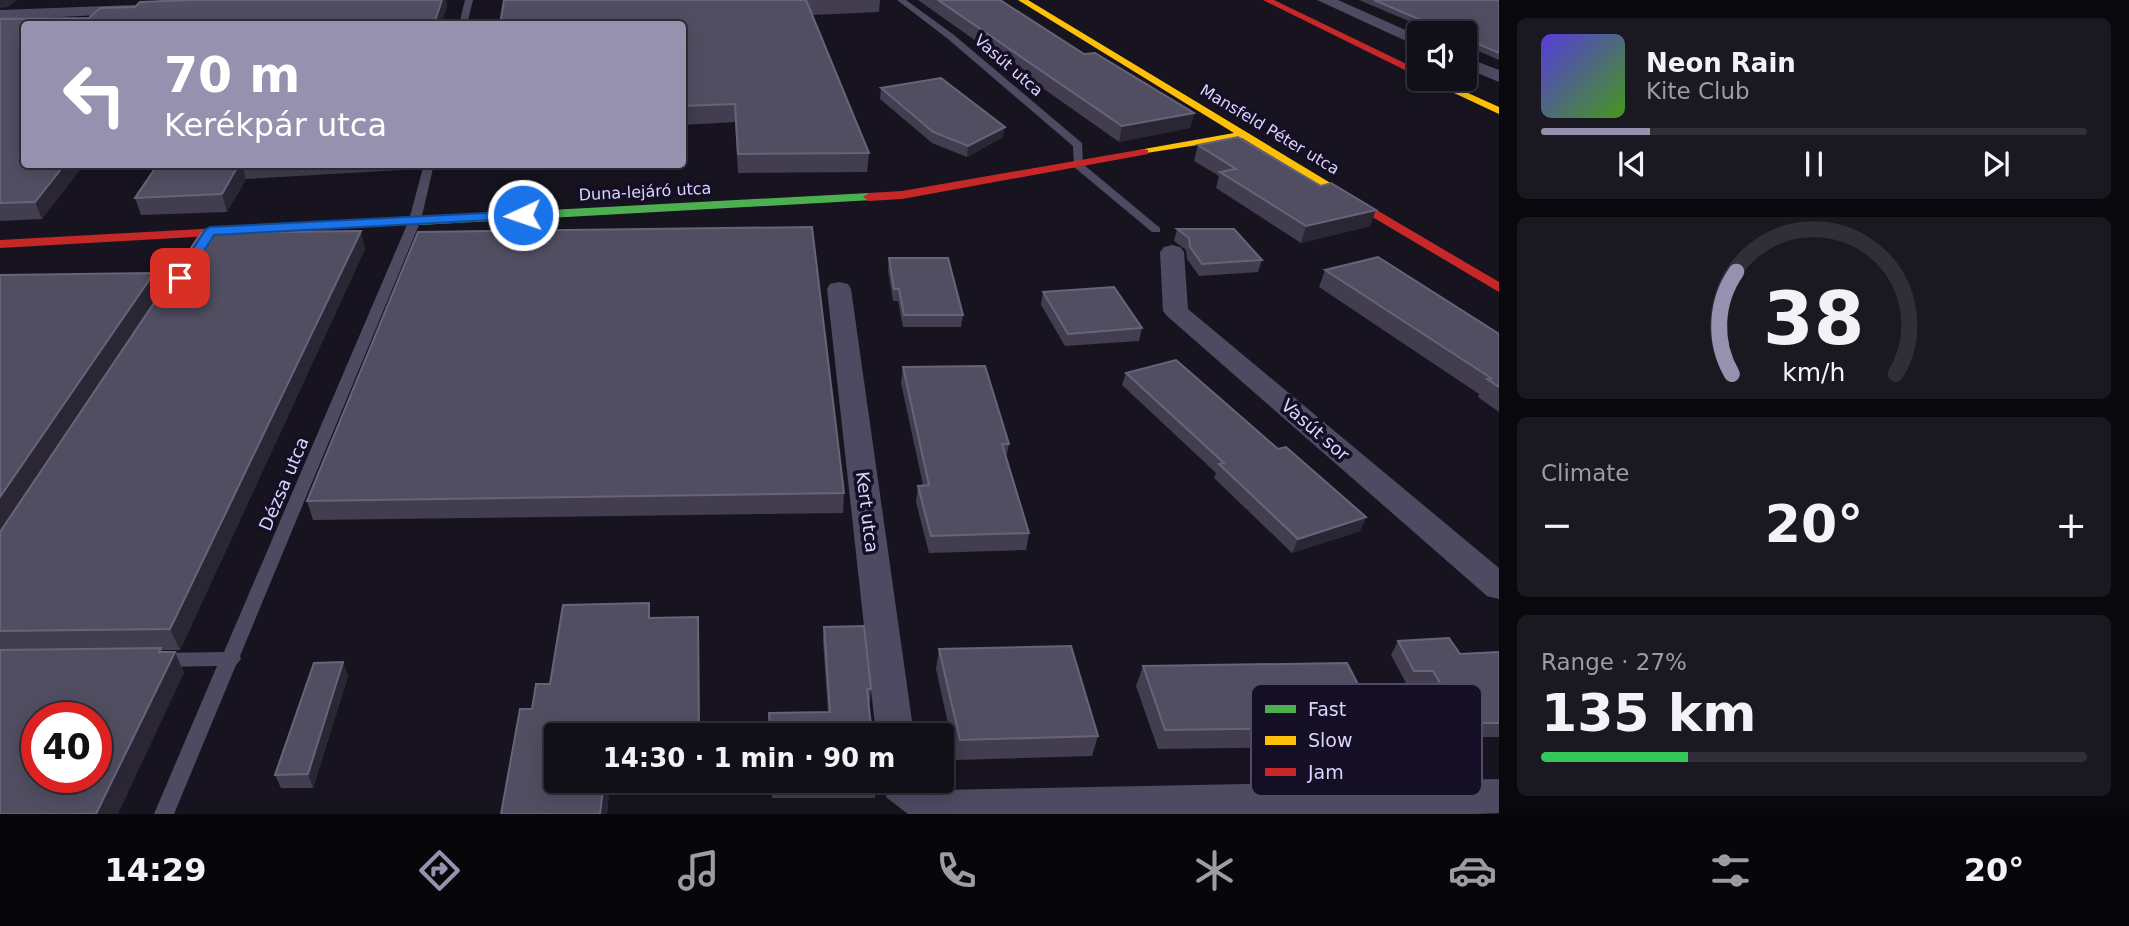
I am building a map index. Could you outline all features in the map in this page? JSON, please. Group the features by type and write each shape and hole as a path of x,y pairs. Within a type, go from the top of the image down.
{"street":[{"path":"0,32 42,0"},
{"name":"Mansfeld Péter utca","path":"1022,0 1499,288"},
{"path":"1267,0 1407,68"},
{"path":"1292,0 1407,55"},
{"path":"1325,0 1407,37"},
{"path":"0,15 146,10"},
{"path":"1477,67 1499,77"},
{"path":"1477,87 1499,97"},
{"path":"1455,91 1499,111"},
{"name":"Duna-lejáró utca","path":"0,244 206,237 415,220 902,195 1245,134"},
{"name":"Vasút sor","path":"1164,241 1176,311 1499,587"},
{"name":"Kert utca","path":"839,289 893,723"},
{"path":"913,793 931,808 1499,796"}],"lane":[{"path":"464,21 469,0"},
{"name":"Vasút utca","path":"901,0 951,37 1078,145 1078,165"},
{"name":"Vasút sor","path":"1078,165 1164,241"},
{"name":"Dézsa utca","path":"164,814 232,659 415,220 428,168"},
{"path":"136,660 232,659"}],"building":[{"path":"442,0 435,21 21,21 21,168 62,168 35,202 0,203 0,19 89,18 100,8 135,7 140,2"},
{"path":"504,0 806,0 869,153 738,154 735,104 686,106 686,21 500,21"},
{"path":"938,0 1000,0 1084,54 1095,53 1194,113 1122,126"},
{"path":"1374,0 1499,0 1499,53 1477,43 1477,21 1424,21"},
{"path":"941,78 1005,127 968,146 933,132 881,88"},
{"path":"1238,137 1321,186 1331,183 1376,210 1306,226 1220,172 1236,169 1198,145"},
{"path":"155,168 237,168 222,194 135,198"},
{"path":"812,227 844,493 307,501 418,232"},
{"path":"1177,229 1234,229 1262,260 1202,264 1190,247 1189,238"},
{"path":"361,231 170,629 0,631 0,532 201,233"},
{"path":"1378,257 1499,334 1499,387 1487,379 1491,378 1325,270"},
{"path":"889,258 948,258 963,315 904,315 899,289 894,289"},
{"path":"154,273 0,497 0,275"},
{"path":"1114,287 1142,328 1068,334 1043,292"},
{"path":"1176,360 1278,449 1286,447 1366,517 1298,539 1219,464 1224,463 1126,373"},
{"path":"985,366 1009,444 1002,444 1029,533 931,536 918,486 929,485 903,367"},
{"path":"649,603 649,618 698,617 699,723 544,723 544,793 602,793 600,814 501,814 520,709 532,709 536,684 550,684 563,605"},
{"path":"864,626 871,689 867,689 871,723 769,723 769,713 830,712 824,627"},
{"path":"1449,638 1460,654 1499,652 1499,723 1482,723 1482,684 1440,684 1433,671 1414,671 1398,641"},
{"path":"1071,646 1098,736 960,740 939,649"},
{"path":"161,648 159,652 175,652 112,781 112,702 21,702 21,793 106,793 96,814 0,814 0,650"},
{"path":"343,662 308,774 275,775 314,663"},
{"path":"1347,663 1358,684 1251,684 1251,729 1165,730 1143,666"}],"traffic: fast":[{"path":"420,221 869,197"}],"traffic: slow":[{"path":"1022,0 1351,199"},
{"path":"1455,91 1499,111"},
{"path":"1144,152 1245,134"}],"traffic: jam":[{"path":"1267,0 1407,68"},
{"path":"869,197 902,195 1144,152"},
{"path":"1351,199 1499,288"},
{"path":"0,244 420,221"}],"route":[{"path":"180,278 210,231 523,215"}]}
